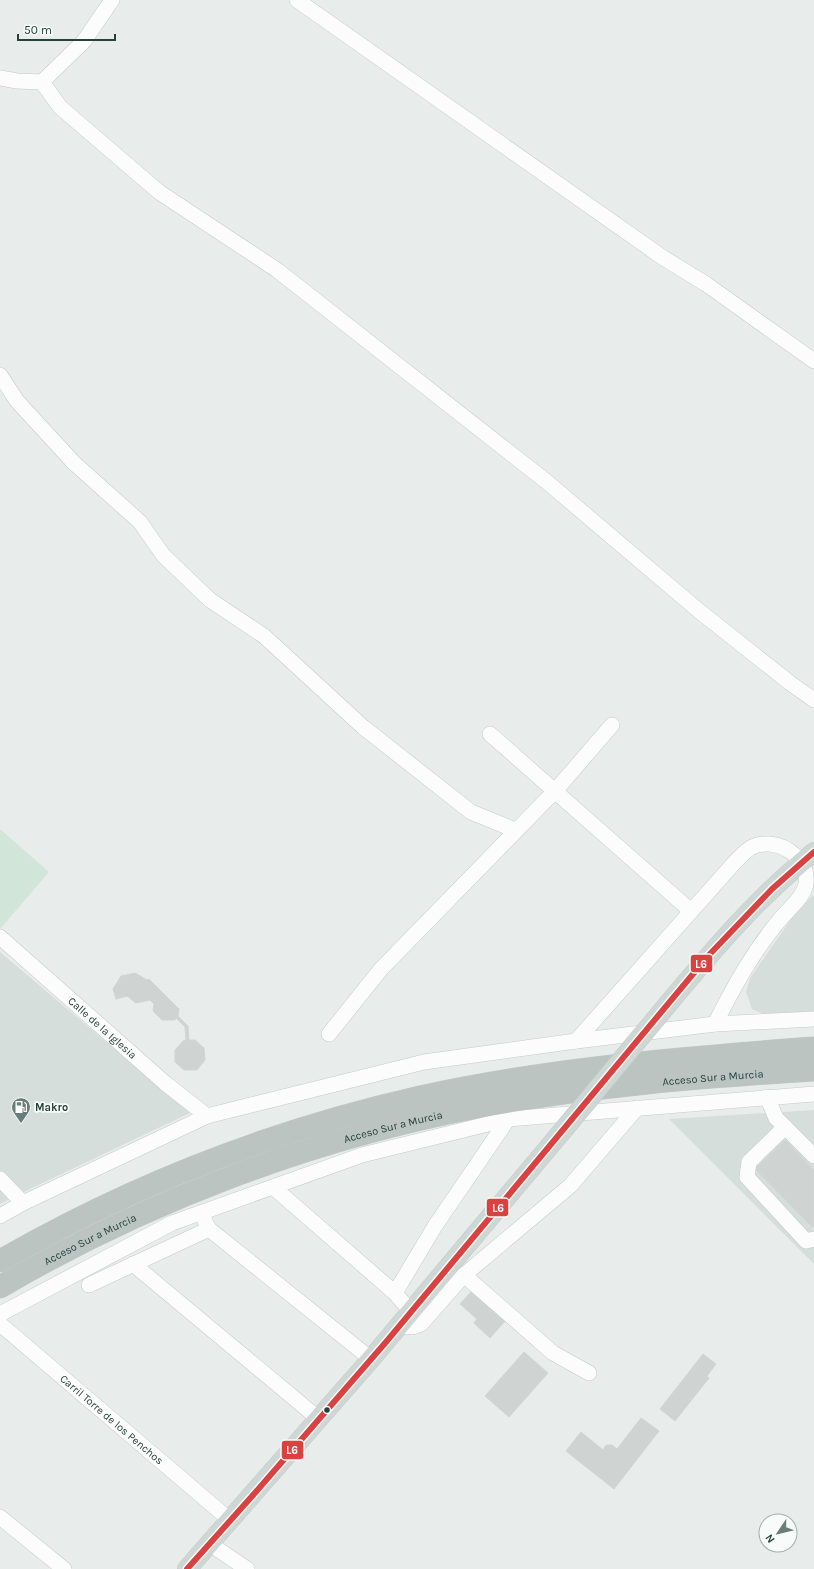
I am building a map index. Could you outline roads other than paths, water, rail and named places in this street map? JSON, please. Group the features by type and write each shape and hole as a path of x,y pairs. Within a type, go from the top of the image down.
{"highway":[{"name":"Acceso Sur a Murcia","path":"0,1261 44,1237 107,1206 199,1166 280,1136 381,1107 474,1086 584,1068 814,1048"},
{"name":"Acceso Sur a Murcia","path":"0,1287 86,1241 169,1203 281,1160 387,1128 477,1107 522,1099 653,1083 814,1070"}],"main road":[{"path":"187,1569 372,1359 708,956 751,909 808,857"}],"street":[{"path":"0,78 17,81 42,82 84,41 112,0"},
{"path":"297,0 662,257 706,284 814,361"},
{"path":"42,82 60,107 159,192 277,270 541,478 698,610 790,683 814,700"},
{"path":"0,375 17,401 74,464 140,522 163,555 210,600 264,636 363,727 471,812 515,830"},
{"path":"329,1034 381,969 515,830 555,791 612,725"},
{"path":"490,734 691,911"},
{"path":"576,1041 747,850 758,843 773,844 808,857 806,885 802,894 779,921 738,978 715,1024"},
{"name":"Calle de la Iglesia","path":"0,937 159,1078 206,1116"},
{"path":"0,1216 23,1203 206,1116 424,1062 715,1024 814,1019"},
{"path":"0,1314 172,1223 362,1155 508,1119 814,1094"},
{"path":"766,1097 776,1118 814,1156"},
{"path":"273,1187 396,1293 405,1319 413,1327 421,1324 464,1275 570,1186 637,1108"},
{"path":"396,1293 435,1226 508,1119"},
{"path":"785,1127 749,1162 747,1177 806,1241 814,1239"},
{"path":"0,1179 23,1203"},
{"path":"201,1212 209,1229 372,1359"},
{"path":"89,1285 209,1229"},
{"path":"146,1236 155,1254"},
{"path":"133,1264 319,1419"},
{"path":"464,1275 553,1353 589,1373"},
{"name":"Carril Torre de los Penchos","path":"0,1324 224,1515"},
{"path":"0,1516 64,1569"},
{"path":"210,1544 246,1569"}],"place":[{"name":"Makro","path":"21,1124"}]}
